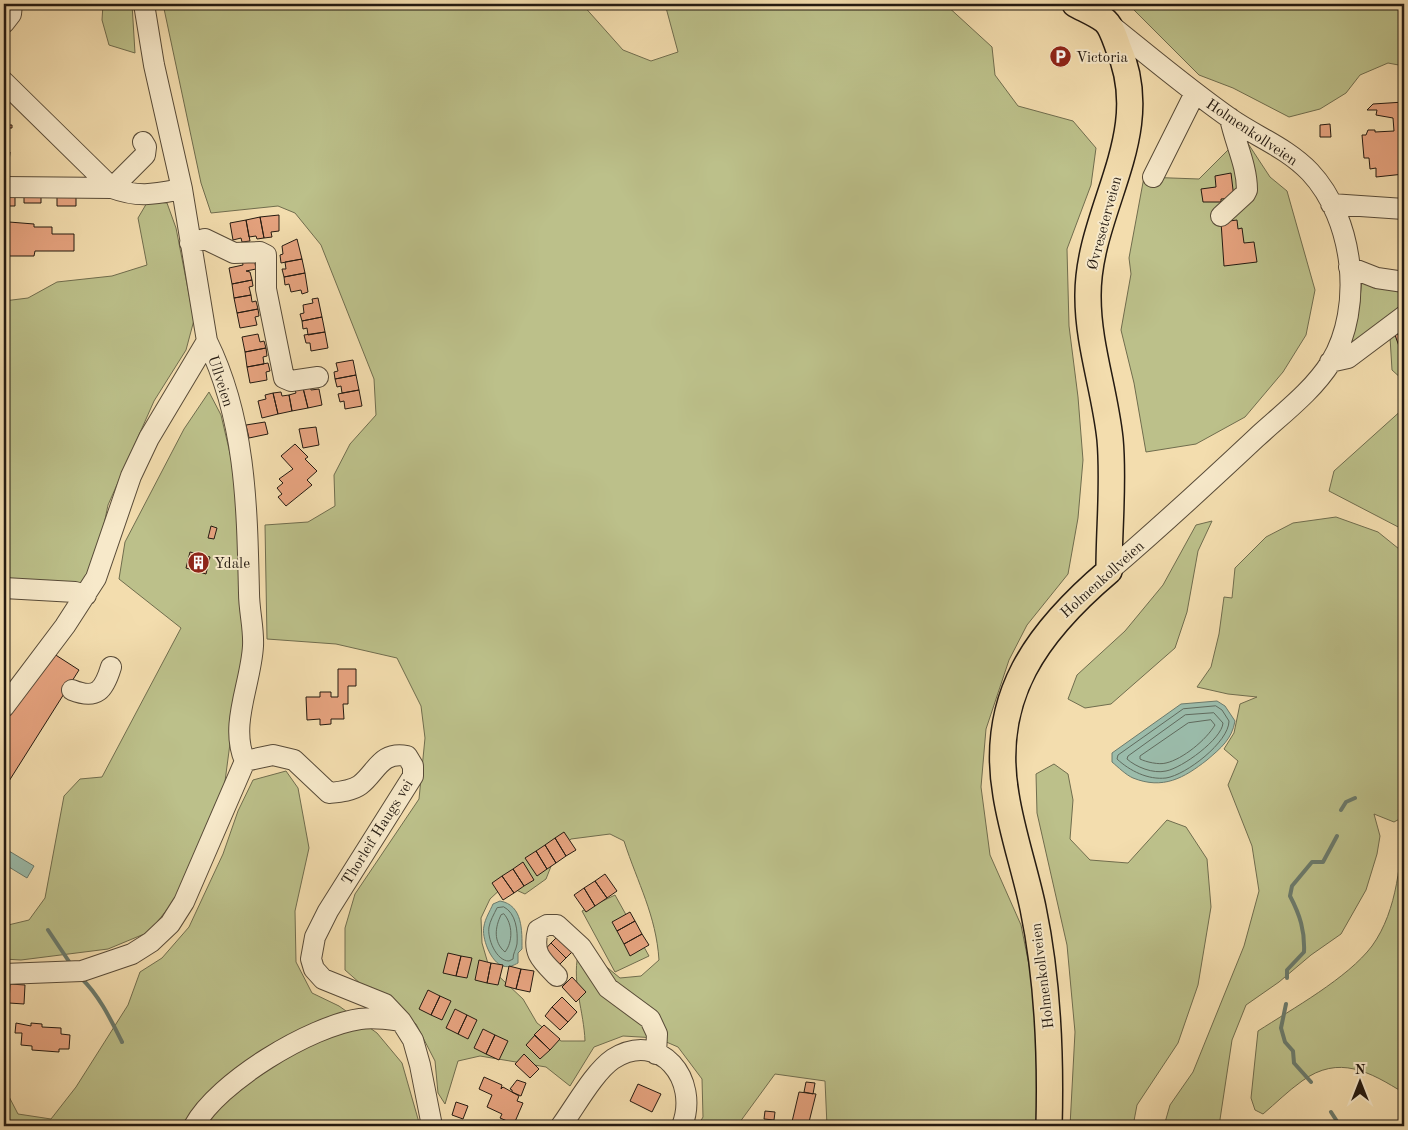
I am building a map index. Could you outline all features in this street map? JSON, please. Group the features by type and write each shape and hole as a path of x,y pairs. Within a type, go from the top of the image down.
{"main road":[{"path":"1075,4 1100,13"},
{"name":"Øvreseterveien","path":"1100,13 1124,59 1131,90 1127,137 1094,251 1088,294 1090,325 1110,440 1109,571"},
{"name":"Holmenkollveien","path":"1049,1126 1049,1029 1044,972 1033,909 1006,795 1002,740 1008,705 1030,657 1060,616 1109,571"}],"street":[{"path":"4,23 11,14 12,4"},
{"name":"Ullveien","path":"144,4 154,64 182,189 207,342 215,357 232,417 246,488 249,600 253,645 238,736 245,760"},
{"name":"Holmenkollveien","path":"1100,13 1195,93 1230,118 1293,156 1317,180 1331,204 1342,230 1349,267 1347,316 1342,337 1330,362 1312,387 1160,528 1109,571"},
{"path":"4,82 112,188"},
{"path":"1153,177 1195,93"},
{"path":"1221,216 1247,190 1243,162 1235,141 1230,118"},
{"path":"112,188 145,154 146,147 143,142"},
{"path":"4,187 112,188 128,194 147,196 182,189"},
{"path":"1331,204 1404,210"},
{"path":"190,243 205,239 234,253 260,252 266,255 266,289 284,378 291,381 318,377"},
{"path":"1349,267 1377,278 1404,282"},
{"path":"1330,362 1348,358 1404,316"},
{"path":"4,707 65,626 96,578 135,468 149,438 207,342"},
{"path":"4,588 76,592 86,595"},
{"path":"72,690 84,694 96,692 105,686 111,667"},
{"name":"Thorleif Haugs vei","path":"245,760 273,755 294,760 329,793 344,792 360,785 384,760 395,754 407,756 413,766 413,776 328,911 315,937 311,959 314,969 323,979 385,1004 402,1021 413,1040 432,1126"},
{"path":"4,974 82,971 132,954 151,942 170,924 184,902 245,760"},
{"path":"557,976 539,958 535,942 538,930 547,925 557,925 580,947 608,988 654,1024 657,1034 656,1054"},
{"path":"194,1126 200,1116 246,1072 279,1051 339,1024 359,1019 381,1017 402,1021"},
{"path":"561,1126 606,1064 615,1058 635,1052 656,1054 677,1069 686,1088 687,1108 682,1126"}],"green space":[{"path":"103,4 132,4 135,53 109,45 102,20"},
{"path":"163,4 582,4 623,50 651,61 678,52 665,4 945,4 992,47 995,75 1018,106 1073,121 1096,148 1091,185 1067,249 1069,326 1078,397 1083,460 1078,518 1068,574 1027,625 1009,660 986,729 981,787 990,855 1021,925 1036,1000 1039,1094 1036,1126 827,1126 825,1081 775,1074 737,1126 698,1126 703,1117 702,1079 678,1047 657,1038 623,1036 594,1047 570,1086 546,1067 480,1056 458,1061 445,1104 438,1093 435,1061 416,1024 390,1002 369,991 345,970 345,928 355,894 419,799 425,738 421,706 397,658 336,644 267,639 265,525 308,522 335,506 334,475 350,444 376,415 374,379 321,245 295,213 278,206 211,213 201,183","holes":["610,834 624,841 646,900 654,928 659,960 641,976 620,978 603,964 578,955 576,976 585,1041 561,1041 537,1023 523,999 489,967 482,943 481,918 490,899 505,885 525,894 546,879 557,851 571,839"]},
{"path":"1128,4 1404,4 1404,66 1388,63 1360,75 1346,93 1320,109 1289,117 1233,88 1199,75"},
{"path":"1247,142 1270,177 1287,191 1315,290 1306,335 1283,372 1245,417 1196,444 1146,452 1134,383 1121,330 1131,274 1129,258 1144,177 1199,179 1230,148"},
{"path":"148,201 167,203 176,228 194,320 186,350 154,401 108,505 94,573 81,587 4,579 4,301 28,298 57,282 112,276 147,265 138,218"},
{"path":"1362,280 1404,287 1404,311 1349,349 1359,307"},
{"path":"1404,328 1403,380 1392,370 1390,337"},
{"path":"209,392 221,415 240,496 247,649 236,698 224,789 182,891 149,932 108,949 21,960 4,959 4,926 29,920 45,898 64,796 80,779 102,777 181,628 119,579 125,542 184,429"},
{"path":"1404,408 1404,530 1329,491 1334,471"},
{"path":"1336,517 1378,532 1404,553 1404,1093 1379,1078 1354,1069 1342,1067 1316,1073 1302,1081 1263,1114 1255,1110 1251,1098 1258,1031 1319,992 1349,970 1372,946 1388,917 1399,867 1403,817 1394,822 1374,814 1380,836 1377,854 1366,890 1341,934 1246,1005 1232,1040 1219,1126 1164,1126 1170,1105 1193,1072 1244,946 1259,891 1252,846 1228,785 1238,761 1224,749 1234,733 1240,704 1257,697 1228,694 1197,687 1211,667 1219,634 1224,597 1232,598 1235,568 1266,537 1293,523"},
{"path":"1212,521 1198,551 1187,612 1175,648 1111,704 1085,708 1068,699 1077,675 1125,631 1163,585 1196,525"},
{"path":"1054,764 1068,774 1073,800 1070,839 1090,860 1128,863 1167,820 1186,827 1207,859 1211,907 1198,985 1178,1043 1137,1105 1133,1126 1070,1126 1075,1032 1067,945 1037,813 1036,774"},
{"path":"286,771 298,788 309,848 295,911 296,962 312,993 339,1006 377,1033 402,1063 420,1126 4,1126 4,1087 18,1114 51,1119 76,1087 128,1005 140,972 162,958 189,927 223,854 238,811 253,780"},
{"path":"615,895 649,956 615,972 582,911"}],"water":[{"path":"1217,701 1225,706 1235,721 1234,727 1229,738 1221,747 1190,772 1173,780 1154,783 1133,778 1112,762 1112,753 1181,704"},
{"path":"9,851 34,866 27,878 4,864"},
{"path":"500,901 508,903 517,913 522,934 522,949 518,953 518,963 509,966 499,964 491,955 483,931 485,921 493,904"}],"building":[{"path":"4,102 7,102 7,120 9,120 9,125 12,125 12,128 8,128 8,152 10,152 8,172 4,172"},
{"path":"1404,102 1404,174 1376,177 1376,168 1370,169 1369,158 1364,158 1362,135 1366,135 1368,130 1375,130 1375,132 1394,131 1393,118 1376,115 1377,110 1367,110 1373,104"},
{"path":"1330,124 1331,137 1320,137 1320,125"},
{"path":"1231,173 1234,198 1221,199 1221,202 1203,202 1201,189 1216,187 1215,176"},
{"path":"4,194 15,194 15,206 4,206"},
{"path":"24,194 41,194 41,203 24,203"},
{"path":"57,194 76,194 76,206 57,206"},
{"path":"279,215 279,231 271,232 272,237 264,238 260,217"},
{"path":"260,217 264,238 249,237 246,220"},
{"path":"246,220 250,241 242,242 241,238 233,240 230,223"},
{"path":"1237,220 1238,229 1242,228 1244,243 1254,242 1257,262 1224,266 1221,222"},
{"path":"9,222 34,224 34,227 52,227 52,234 74,234 74,251 35,251 34,256 5,256 4,227 9,227"},
{"path":"297,239 302,259 281,263 282,246"},
{"path":"254,258 256,269 246,271 250,272 252,280 232,284 229,268 243,265 242,260"},
{"path":"302,259 305,273 284,277 282,269 286,269 285,262"},
{"path":"305,273 308,292 302,294 301,290 291,292 289,284 285,285 284,277"},
{"path":"252,280 253,286 249,287 251,295 234,298 232,284"},
{"path":"251,295 252,302 256,301 258,309 237,313 234,298"},
{"path":"318,298 322,317 302,321 300,314 304,313 303,305 313,303 312,299"},
{"path":"258,309 259,316 255,317 257,325 240,328 237,313"},
{"path":"322,317 325,332 308,335 307,328 303,329 302,321"},
{"path":"325,332 328,348 311,351 310,343 306,343 304,335"},
{"path":"1404,332 1404,348 1400,349 1395,335"},
{"path":"258,334 260,342 264,341 266,348 245,352 242,337"},
{"path":"266,348 267,356 263,357 264,364 247,367 245,352"},
{"path":"353,360 356,375 335,379 334,372 338,371 336,363"},
{"path":"268,363 270,371 266,372 267,380 250,383 247,367"},
{"path":"356,375 359,390 342,393 341,386 337,387 335,379"},
{"path":"310,386 311,390 319,389 322,405 308,408 303,388"},
{"path":"303,388 308,408 292,411 289,395 296,393 295,390"},
{"path":"359,390 362,406 345,409 344,401 340,402 338,394"},
{"path":"281,392 282,396 289,395 292,411 278,414 273,393"},
{"path":"273,393 278,414 262,418 258,401 266,399 265,395"},
{"path":"265,422 268,434 249,438 246,425"},
{"path":"316,427 319,445 303,448 299,429"},
{"path":"295,444 308,457 305,459 317,471 307,480 312,485 286,506 278,497 282,494 277,488 283,483 279,479 293,469 281,456"},
{"path":"211,526 217,528 214,539 208,538"},
{"name":"Ydale","path":"190,552 210,557 206,574 186,568"},
{"path":"51,652 79,670 4,789 4,721 11,710 13,712"},
{"path":"338,669 356,669 356,686 348,686 348,704 343,704 344,719 331,719 331,724 320,725 320,719 307,720 306,697 320,697 320,692 331,692 331,697 338,697"},
{"path":"564,832 576,850 566,856 555,838"},
{"path":"555,838 566,856 556,863 545,845"},
{"path":"545,845 556,863 547,869 536,851"},
{"path":"536,851 547,869 537,876 525,858"},
{"path":"523,862 534,880 524,886 513,869"},
{"path":"513,869 524,886 514,893 502,876"},
{"path":"605,874 617,891 607,898 595,881"},
{"path":"502,876 514,893 503,900 492,883"},
{"path":"595,881 607,898 595,906 584,888"},
{"path":"584,888 595,906 586,912 574,895"},
{"path":"630,912 635,921 617,931 612,922"},
{"path":"635,921 642,934 624,944 617,931"},
{"path":"561,933 576,948 566,958 551,943"},
{"path":"642,934 649,945 630,956 624,944"},
{"path":"551,943 566,958 557,967 542,953"},
{"path":"448,953 461,956 456,976 443,973"},
{"path":"461,956 472,958 467,978 456,976"},
{"path":"479,960 491,963 487,983 475,980"},
{"path":"491,963 503,965 498,985 487,983"},
{"path":"509,966 521,969 516,989 505,986"},
{"path":"521,969 534,971 530,992 516,989"},
{"path":"572,977 586,992 576,1002 562,987"},
{"path":"10,984 25,985 24,1004 9,1003"},
{"path":"428,990 440,996 431,1015 419,1009"},
{"path":"440,996 451,1001 442,1020 431,1015"},
{"path":"562,997 577,1012 568,1022 552,1007"},
{"path":"552,1007 568,1022 560,1030 545,1016"},
{"path":"455,1009 467,1015 458,1034 446,1028"},
{"path":"467,1015 477,1020 468,1039 458,1034"},
{"path":"16,1023 31,1026 31,1023 42,1024 42,1027 61,1028 61,1034 70,1035 69,1049 59,1049 59,1052 32,1050 32,1046 21,1045 22,1033 15,1033"},
{"path":"544,1025 560,1039 550,1050 534,1035"},
{"path":"483,1029 495,1035 486,1054 474,1048"},
{"path":"495,1035 508,1041 499,1060 486,1054"},
{"path":"535,1035 550,1050 540,1059 526,1045"},
{"path":"524,1054 539,1069 530,1078 515,1064"},
{"path":"484,1077 502,1085 501,1089 503,1087 519,1096 517,1101 523,1103 514,1124 500,1118 502,1114 487,1107 492,1095 479,1089"},
{"path":"517,1080 526,1083 521,1096 510,1089"},
{"path":"806,1082 815,1083 813,1094 804,1092"},
{"path":"638,1084 661,1094 652,1112 630,1101"},
{"path":"799,1092 816,1094 808,1126 791,1126"},
{"path":"456,1102 468,1106 463,1119 452,1115"},
{"path":"765,1111 775,1112 774,1120 764,1119"}],"waterway":[{"path":"1341,810 1346,802 1355,798"},
{"path":"1287,978 1287,970 1304,952 1304,937 1301,923 1290,896 1292,886 1312,862 1323,862 1337,836"},
{"path":"48,930 70,963"},
{"path":"81,978 99,1000 122,1042"},
{"path":"1286,1004 1281,1028 1285,1042 1293,1051 1294,1063 1311,1082"},
{"path":"1331,1112 1340,1126"}],"place":[{"name":"Victoria","path":"1060,57"},
{"name":"Ydale","path":"198,563"}]}
